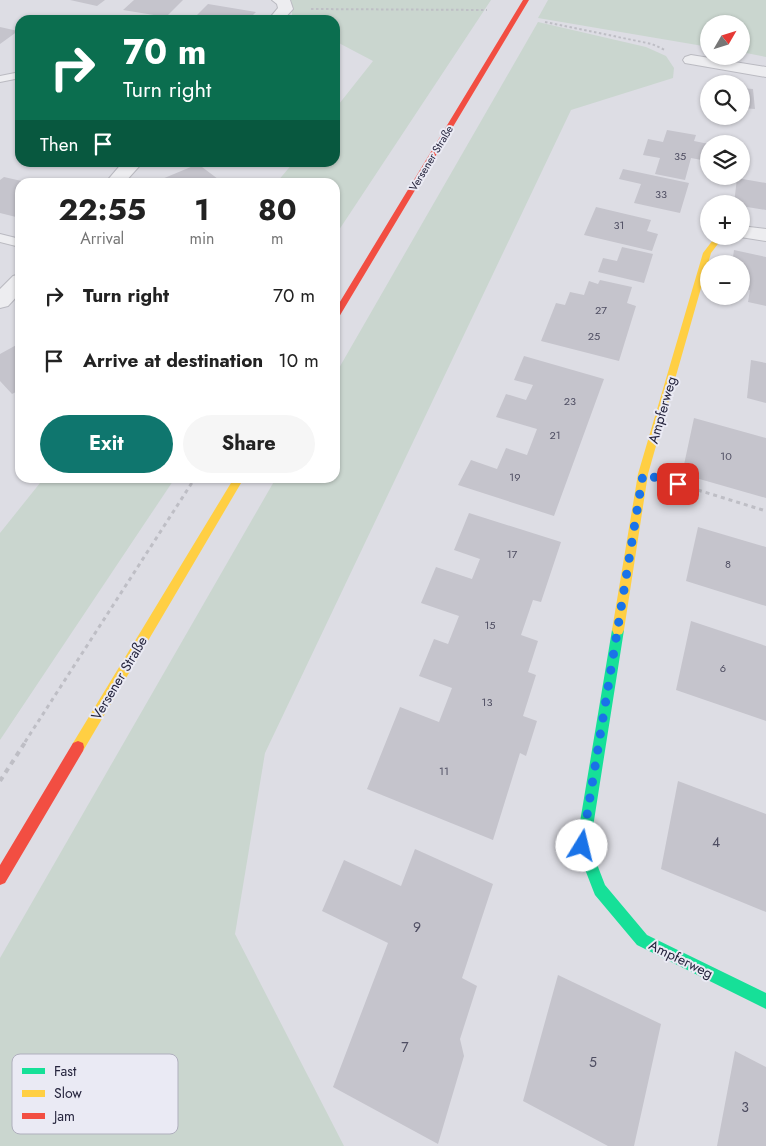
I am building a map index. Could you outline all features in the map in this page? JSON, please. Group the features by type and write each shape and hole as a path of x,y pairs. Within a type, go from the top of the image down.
{"street":[{"name":"Versener Straße","path":"340,309 526,0"},
{"path":"691,60 766,72"},
{"path":"119,178 129,167"},
{"path":"750,233 766,235"},
{"name":"Ampferweg","path":"713,245 707,253 643,474 582,846 600,890 642,940 766,1001"},
{"path":"0,301 15,286"},
{"name":"Versener Straße","path":"0,878 236,483"}],"lane":[{"path":"2,79 15,76"},
{"path":"0,238 15,242"}],"path":[{"path":"283,4 486,10 652,44 691,60"},
{"path":"643,474 766,511"},
{"path":"0,782 192,483"}],"shaded area":[{"path":"290,0 491,0 340,228 340,178 280,178 290,167 340,167 340,103 373,61 340,44 340,15 292,15 292,2"},
{"path":"548,0 766,0 766,57 750,54 750,15 700,15 700,45 538,18"},
{"path":"538,22 646,47 666,56 674,68 673,78 571,110 265,753 235,934 344,1146 0,1146 0,958 273,483 340,483 340,366"},
{"path":"40,483 172,483 0,740 0,533"}],"building":[{"path":"70,0 105,0 97,6"},
{"path":"134,0 183,0 168,15 154,15 123,10"},
{"path":"208,4 256,12 253,15 197,15"},
{"path":"0,27 15,30 15,33 0,44"},
{"path":"750,89 753,89 755,109 750,109"},
{"path":"667,130 696,135 694,141 700,142 700,160 691,158 685,180 655,174 660,158 643,155 648,139 663,142"},
{"path":"191,167 202,167 217,178 164,178"},
{"path":"623,169 689,183 680,213 634,203 641,184 619,179"},
{"path":"4,177 15,180 15,217 0,213 0,180"},
{"path":"750,180 766,183 766,210 750,207 750,195 735,195 736,185 750,185"},
{"path":"596,207 651,220 647,231 658,234 652,251 584,235"},
{"path":"622,247 653,254 644,283 598,272 603,258 617,261"},
{"path":"734,250 766,257 766,306 750,302 750,255 733,255"},
{"path":"600,280 632,287 627,303 636,306 619,361 541,341 556,303 565,305 570,292 584,295 589,281 598,284"},
{"path":"15,346 15,392 12,394 0,381 0,354"},
{"path":"524,356 604,379 554,516 458,485 471,460 497,469 506,448 527,455 537,429 496,417 506,394 526,400 533,385 514,380"},
{"path":"751,360 766,363 766,403 747,398"},
{"path":"694,418 766,438 766,498 682,474"},
{"path":"469,513 561,542 541,602 533,600 521,635 538,641 528,672 536,675 523,716 537,721 526,756 520,753 493,840 367,789 400,707 439,722 452,688 419,676 434,639 448,644 459,616 421,603 436,567 472,579 480,559 454,550"},
{"path":"698,527 766,547 766,606 686,581"},
{"path":"691,621 766,646 766,721 676,690"},
{"path":"678,781 766,814 766,912 661,869"},
{"path":"415,849 493,884 462,978 477,986 460,1039 464,1056 438,1144 333,1087 388,943 322,911 344,860 401,886"},
{"path":"558,975 661,1024 634,1146 608,1146 523,1101"},
{"path":"735,1051 766,1067 766,1146 717,1146"}],"traffic: fast":[{"path":"618,630 583,846 600,890 642,940 766,1001"}],"traffic: slow":[{"path":"618,630 643,474 707,253 713,245"},
{"path":"78,747 236,483"}],"traffic: jam":[{"path":"340,309 526,0"},
{"path":"0,878 78,747"}],"route":[{"path":"582,846 643,474 678,484"}]}
